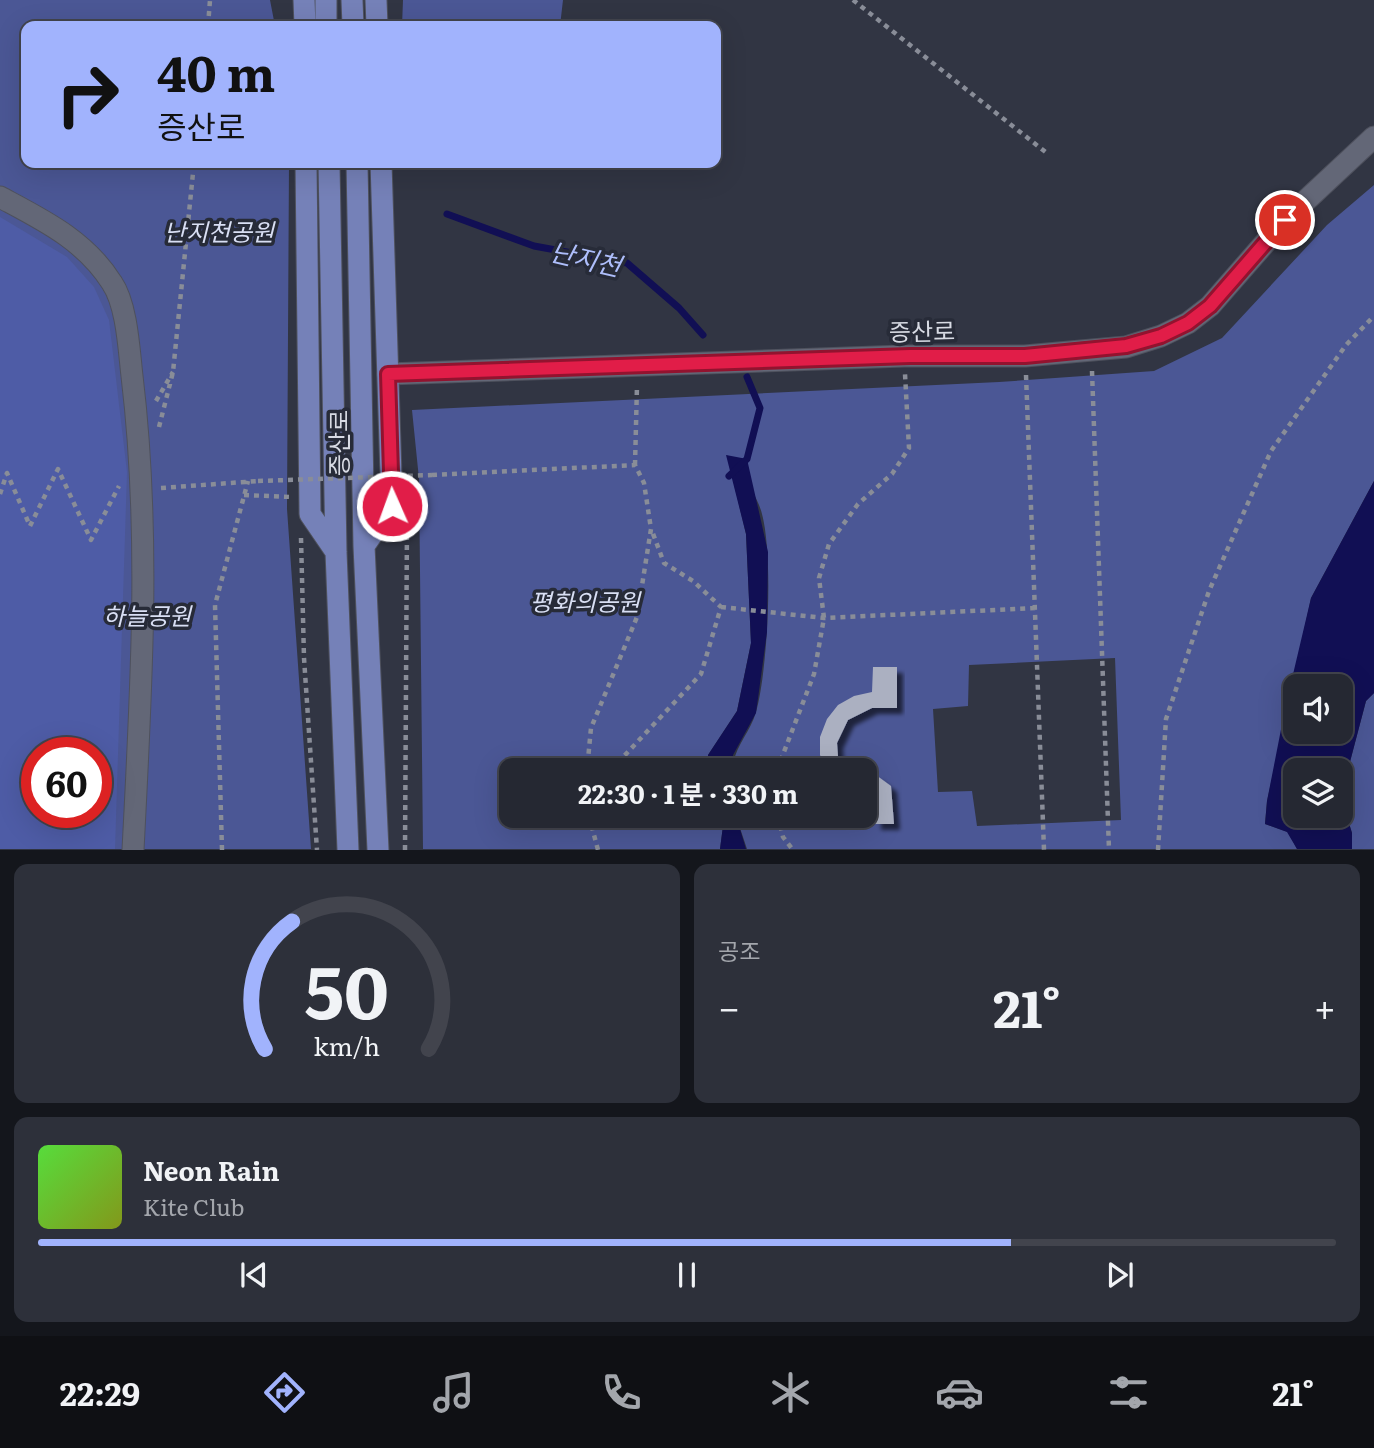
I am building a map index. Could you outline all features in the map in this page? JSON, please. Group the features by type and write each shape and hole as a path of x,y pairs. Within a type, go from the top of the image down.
{"main road":[{"path":"304,0 304,21"},
{"path":"326,0 326,21"},
{"path":"352,0 353,21"},
{"path":"376,0 377,21"},
{"path":"306,168 310,514 336,552"},
{"name":"증산로","path":"329,168 336,552 348,849"},
{"name":"증산로","path":"357,168 364,546 378,849"},
{"path":"364,546 392,506 381,168"}],"street":[{"name":"증산로","path":"388,374 534,366 638,366 904,356 1025,356 1091,351 1149,340 1188,323 1210,306 1325,180 1374,137"},
{"path":"0,197 65,232 91,255 114,285 127,333 144,489 142,661 134,849"}],"path":[{"path":"208,21 210,0"},
{"path":"853,0 1048,155"},
{"path":"157,437 173,372 193,168"},
{"path":"1158,849 1166,719 1209,591 1271,451 1346,345 1374,316"},
{"path":"1091,351 1109,849"},
{"path":"782,758 814,674 824,618 819,578 829,544 858,504 892,474 909,448 904,356"},
{"path":"1025,356 1044,849"},
{"path":"638,366 635,465 644,484 652,529 664,563 693,581 720,607 824,618 1036,608"},
{"path":"144,489 248,481 635,465"},
{"path":"0,494 7,472 30,526 58,470 92,540 118,490"},
{"path":"222,849 215,605 248,481"},
{"path":"244,495 299,498"},
{"path":"300,524 304,658 317,849"},
{"path":"588,758 591,728 637,617 652,529"},
{"path":"622,758 701,674 720,607"},
{"path":"592,828 598,849"},
{"path":"781,828 783,837 793,849"}],"green space":[{"name":"하늘공원","path":"0,0 270,0 274,21 21,21 21,168 289,168 287,509 311,849 0,849"},
{"path":"403,0 563,0 561,21 402,21"},
{"name":"평화의공원","path":"1374,185 1374,481 1311,598 1295,674 1283,674 1283,727 1267,801 1265,824 1288,832 1297,849 747,849 740,828 877,828 877,758 734,758 753,720 760,693 764,668 768,576 764,523 759,505 727,455 746,534 751,643 737,711 708,758 499,758 499,828 723,828 720,849 423,849 419,479 412,410 999,382 1154,371 1222,338 1327,225","holes":["1115,658 1121,820 977,826 972,791 938,792 933,709 968,706 969,665"]},
{"path":"1374,693 1374,849 1352,849 1351,758 1366,701"}],"shaded area":[{"path":"0,217 67,257 94,287 109,320 127,472 115,849 0,849"},
{"path":"726,455 747,459 768,552 767,632 756,713 733,758 708,758 737,711 751,643 746,534"},
{"path":"1374,481 1374,693 1366,701 1351,758 1283,758 1283,828 1350,828 1352,849 1297,849 1287,832 1265,824 1283,719 1283,744 1353,744 1353,674 1293,674 1311,598"},
{"path":"723,828 740,828 746,849 720,849"}],"building":[{"path":"873,667 897,667 897,708 872,708 848,720 837,743 839,758 821,758 820,737 827,719 838,705 854,696 872,692"},
{"path":"877,776 891,786 894,824 877,824"}],"waterway":[{"name":"난지천","path":"447,214 534,246 627,263 679,308 703,335"},
{"name":"난지천","path":"729,476 747,459 760,408 747,377"}],"route":[{"path":"392,506 388,374 534,366 638,366 910,356 1025,356 1126,346 1161,336 1188,323 1210,306 1285,220"}],"park label":[{"name":"난지천공원","path":"219,230"}]}
